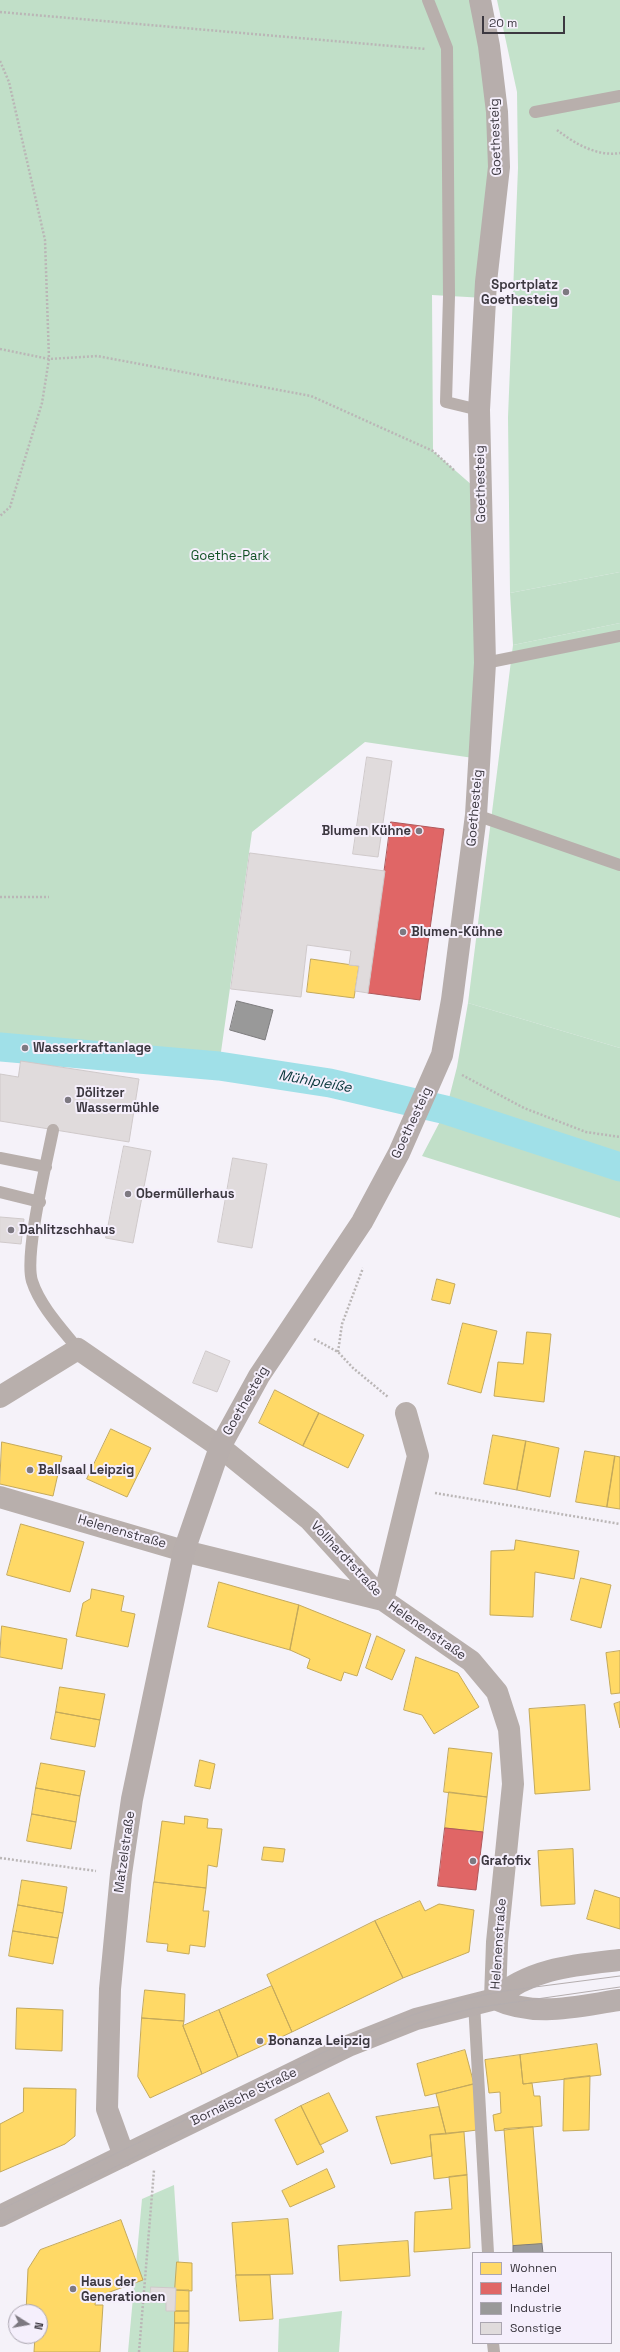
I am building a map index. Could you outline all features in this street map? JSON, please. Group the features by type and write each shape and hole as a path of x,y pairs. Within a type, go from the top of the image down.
{"main road":[{"name":"Goethesteig","path":"184,1551 220,1447 259,1376 294,1326 362,1222 399,1153 442,1056 452,1000 476,815 485,663 479,410 486,282 499,167 497,112 489,46 480,0"},
{"name":"Matzelstraße","path":"124,2156 107,2109 110,1989 121,1874 139,1762 184,1551"},
{"name":"Bornaische Straße","path":"496,1999 504,1991 527,1978 556,1968 620,1960"},
{"name":"Bornaische Straße","path":"0,2216 348,2046 416,2019 474,2003 496,1999 530,2010 560,2010 620,2000"}],"street":[{"path":"0,1397 78,1349"},
{"name":"Vollhardtstraße","path":"78,1349 220,1447 310,1520 383,1600"},
{"name":"Vollhardtstraße","path":"383,1600 411,1490 418,1456 406,1413"},
{"name":"Helenenstraße","path":"0,1497 184,1551 383,1600 471,1661 497,1692 509,1729 513,1784 497,1942 496,1999"}],"lane":[{"path":"428,0 448,48 449,296 446,402 479,410"},
{"path":"534,112 620,96"},
{"path":"485,663 620,636"},
{"path":"476,815 620,865"},
{"path":"53,1130 32,1255 32,1280 46,1308 78,1349"},
{"path":"0,1158 46,1167"},
{"path":"0,1192 40,1202"},
{"path":"474,2003 488,2252"}],"path":[{"path":"0,12 419,50 448,48"},
{"path":"0,61 9,82 45,240 49,359 42,402 10,507 0,516"},
{"path":"534,112 575,144 595,151 620,153"},
{"path":"0,349 49,359 96,356 311,396 433,451 481,493"},
{"path":"0,897 49,897"},
{"path":"442,1056 452,1069 524,1108 586,1132 620,1137"},
{"path":"338,1352 342,1324 363,1270 363,1263"},
{"path":"294,1326 338,1352 353,1368 406,1413"},
{"path":"411,1490 620,1524"},
{"path":"0,1858 121,1874"},
{"path":"139,2352 157,2139"}],"green space":[{"name":"Goethe-Park","path":"0,0 480,0 497,112 485,298 432,295 433,451 481,493 480,759 365,742 252,832 219,1066 0,1047"},
{"name":"Sportplatz Goethesteig","path":"497,0 620,0 620,572 510,593 508,417 518,168 517,92"},
{"path":"620,572 620,623 513,645 510,593"},
{"path":"620,623 620,1048 468,1003 513,645"},
{"path":"468,1003 620,1048 620,1218 422,1156 446,1110 457,1067"},
{"path":"174,2185 185,2352 128,2352 142,2199"},
{"path":"342,2311 339,2352 278,2352 279,2319"}],"building: Wohnen":[{"path":"311,959 359,966 354,998 307,992"},
{"path":"437,1279 455,1284 450,1304 432,1300"},
{"path":"463,1323 497,1331 481,1393 448,1384"},
{"path":"527,1332 551,1334 544,1402 494,1396 498,1362 523,1364"},
{"path":"275,1390 319,1413 303,1446 259,1423"},
{"path":"319,1413 364,1435 348,1468 303,1446"},
{"path":"111,1429 151,1448 127,1497 87,1479"},
{"path":"493,1435 526,1441 517,1490 484,1484"},
{"path":"526,1441 559,1448 550,1497 517,1490"},
{"name":"Ballsaal Leipzig","path":"2,1442 62,1456 53,1496 0,1484"},
{"path":"585,1451 615,1456 607,1507 576,1502"},
{"path":"615,1456 620,1457 620,1509 607,1507"},
{"path":"21,1524 84,1542 70,1592 7,1575"},
{"path":"516,1540 579,1551 574,1579 535,1572 533,1617 490,1615 491,1551 514,1550"},
{"path":"581,1578 611,1585 601,1628 571,1620"},
{"path":"219,1582 299,1605 290,1650 208,1627"},
{"path":"92,1589 124,1596 121,1611 135,1614 128,1647 76,1636 83,1603 90,1599"},
{"path":"299,1605 371,1634 357,1676 344,1672 341,1681 307,1668 310,1659 290,1650"},
{"path":"2,1626 67,1639 62,1669 0,1657"},
{"path":"377,1636 405,1650 392,1680 366,1668"},
{"path":"620,1651 620,1693 611,1694 606,1653"},
{"path":"416,1657 458,1673 479,1707 434,1734 422,1715 404,1710"},
{"path":"60,1687 105,1694 100,1720 56,1712"},
{"path":"620,1702 620,1728 614,1704"},
{"path":"585,1705 590,1790 535,1794 529,1709"},
{"path":"56,1712 100,1720 95,1747 51,1739"},
{"path":"449,1748 492,1753 487,1797 444,1792"},
{"path":"200,1760 215,1764 210,1789 195,1786"},
{"path":"41,1763 85,1771 80,1796 36,1788"},
{"path":"36,1788 80,1796 76,1822 32,1814"},
{"path":"449,1792 487,1797 483,1832 445,1828"},
{"path":"32,1814 76,1822 71,1849 27,1841"},
{"path":"185,1816 208,1819 207,1828 222,1829 217,1867 208,1865 206,1888 154,1882 162,1821 184,1824"},
{"path":"264,1847 285,1849 283,1862 262,1860"},
{"path":"573,1849 575,1904 541,1906 538,1851"},
{"path":"22,1880 67,1887 63,1913 18,1905"},
{"path":"154,1882 206,1888 203,1911 209,1911 205,1947 190,1945 189,1954 167,1951 168,1944 147,1942"},
{"path":"595,1890 620,1898 620,1929 587,1919"},
{"path":"420,1901 425,1911 439,1904 474,1910 469,1952 403,1978 375,1921"},
{"path":"18,1905 63,1913 58,1938 13,1931"},
{"path":"375,1921 403,1978 292,2032 267,1975"},
{"path":"13,1931 58,1938 53,1964 9,1956"},
{"path":"272,1986 292,2032 238,2057 219,2010"},
{"path":"145,1990 185,1994 184,2021 142,2018"},
{"path":"17,2008 63,2010 62,2051 16,2049"},
{"path":"219,2010 238,2057 202,2074 183,2026"},
{"path":"142,2018 184,2021 183,2026 202,2074 150,2098 138,2077"},
{"path":"597,2044 601,2075 523,2084 520,2055"},
{"path":"465,2050 474,2084 425,2096 417,2064"},
{"path":"520,2055 523,2084 532,2083 534,2096 540,2096 542,2126 495,2131 493,2115 501,2113 500,2092 489,2093 485,2060"},
{"path":"590,2076 589,2130 563,2131 564,2079"},
{"path":"474,2084 477,2130 446,2134 436,2094"},
{"path":"24,2088 76,2089 75,2136 65,2144 0,2172 0,2124 23,2112"},
{"path":"329,2093 348,2131 320,2145 301,2106"},
{"path":"301,2106 324,2152 297,2165 275,2120"},
{"path":"439,2107 446,2134 430,2135 432,2156 391,2164 376,2117"},
{"path":"533,2127 542,2244 513,2246 504,2129"},
{"path":"464,2132 467,2175 434,2179 430,2135"},
{"path":"327,2169 335,2187 290,2207 282,2191"},
{"path":"467,2175 470,2248 414,2252 415,2212 452,2209 449,2177"},
{"path":"288,2219 293,2274 236,2275 232,2223"},
{"name":"Haus der Generationen","path":"121,2220 143,2280 96,2297 95,2305 103,2305 100,2352 34,2352 34,2344 48,2344 48,2304 26,2304 28,2269 40,2250"},
{"path":"408,2241 410,2276 340,2281 338,2246"},
{"path":"177,2262 192,2263 192,2291 175,2290"},
{"path":"236,2275 270,2275 273,2319 240,2321"},
{"path":"175,2290 189,2290 189,2311 175,2311"},
{"path":"175,2311 189,2311 189,2323 175,2323"},
{"path":"175,2323 189,2323 188,2352 174,2352"}],"building: Handel":[{"name":"Blumen-Kühne","path":"391,822 444,829 420,1000 368,993"},
{"path":"445,1828 483,1832 476,1890 438,1886"}],"building: Industrie":[{"path":"237,1001 273,1010 265,1040 230,1030"},
{"path":"542,2244 543,2252 513,2252 513,2246"}],"building: Sonstige":[{"path":"367,757 392,761 378,857 353,854"},
{"path":"250,853 385,871 368,993 355,991 359,966 349,965 351,951 307,945 301,997 231,989"},
{"name":"Dölitzer Wassermühle","path":"21,1061 139,1079 129,1142 0,1121 0,1074 18,1077"},
{"name":"Obermüllerhaus","path":"124,1146 151,1151 133,1243 106,1238"},
{"path":"233,1158 267,1164 252,1248 218,1242"},
{"name":"Dahlitzschhaus","path":"0,1217 24,1219 21,1244 0,1242"},
{"path":"206,1351 230,1361 217,1392 193,1383"},
{"path":"151,2287 176,2288 175,2311 166,2311 166,2302 151,2302"}],"waterway":[{"name":"Mühlpleiße","path":"0,1047 219,1066 330,1083 446,1110 620,1167"}],"tram line":[{"path":"0,2210 345,2042 415,2014 461,2000 504,1991 620,1976"},
{"path":"0,2224 350,2050 417,2023 474,2008 620,1987"}],"place":[{"name":"Sportplatz Goethesteig","path":"566,292"},
{"name":"Blumen Kühne","path":"419,831"},
{"name":"Blumen-Kühne","path":"403,932"},
{"name":"Wasserkraftanlage","path":"25,1048"},
{"name":"Dölitzer Wassermühle","path":"68,1100"},
{"name":"Obermüllerhaus","path":"128,1194"},
{"name":"Dahlitzschhaus","path":"11,1230"},
{"name":"Ballsaal Leipzig","path":"30,1470"},
{"name":"Grafofix","path":"473,1861"},
{"name":"Bonanza Leipzig","path":"260,2041"},
{"name":"Haus der Generationen","path":"73,2289"}]}
